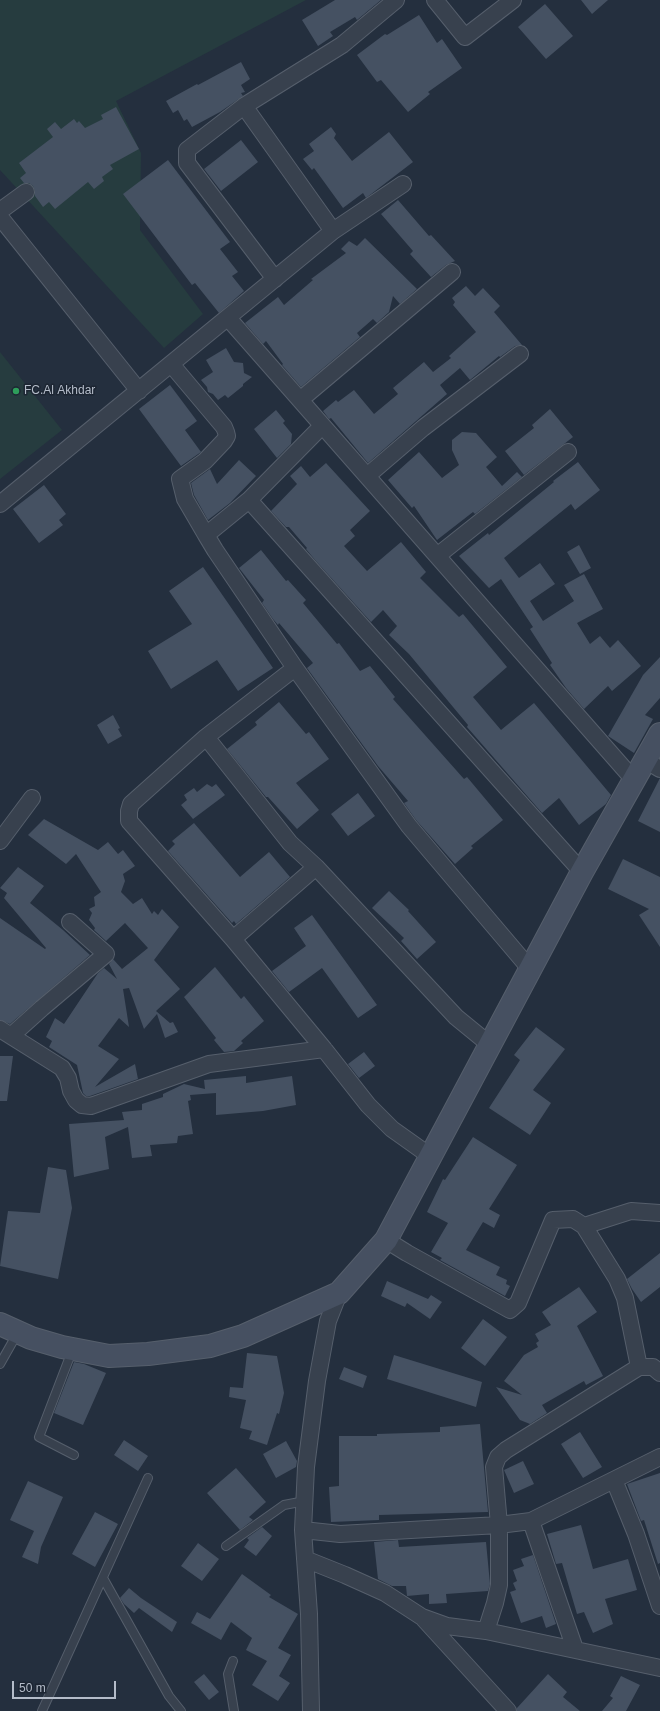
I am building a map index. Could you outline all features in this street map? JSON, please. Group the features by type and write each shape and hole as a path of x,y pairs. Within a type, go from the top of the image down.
{"street":[{"path":"275,279 187,163 187,150 244,106 342,45 396,0"},
{"path":"435,0 465,37 513,0"},
{"path":"244,106 333,231"},
{"path":"0,504 333,231 403,184"},
{"path":"0,211 26,192"},
{"path":"0,217 139,391"},
{"path":"300,400 452,272"},
{"path":"228,318 634,780"},
{"path":"367,476 423,428 520,354"},
{"path":"171,364 224,427 227,436 205,461 180,479 185,499 206,535 295,668 409,826 531,970"},
{"path":"206,535 248,500 322,426"},
{"path":"436,556 568,452"},
{"path":"248,500 582,872"},
{"path":"295,668 206,737 131,804 129,821 233,939 368,1105 392,1129 430,1156"},
{"path":"311,1711 309,1614 303,1530 306,1467 317,1381 328,1321 339,1294 386,1240 582,872 634,780 653,764 660,734"},
{"path":"206,737 290,843 316,866 456,1017 490,1044"},
{"path":"0,841 32,798"},
{"path":"233,939 316,866"},
{"path":"70,922 106,954 42,1008 6,1032 62,1068 68,1078 71,1092 76,1100 82,1105 91,1106 209,1064 324,1049"},
{"path":"584,1226 631,1211 660,1213"},
{"path":"386,1240 510,1310 518,1303 553,1220 573,1219 584,1226 617,1279 625,1298 639,1367"},
{"path":"9,1328 31,1338 73,1349 109,1356 148,1354 210,1346 243,1336 339,1294"},
{"path":"486,1631 499,1585 499,1525 494,1467 498,1457 506,1450 639,1367 653,1367 660,1373"},
{"path":"303,1530 340,1534 499,1525 531,1521 660,1457"},
{"path":"614,1480 636,1534 660,1606"},
{"path":"531,1521 575,1650"},
{"path":"304,1560 345,1575 384,1593 422,1617 447,1626 486,1631 660,1668"},
{"path":"422,1617 508,1711"}],"lane":[{"path":"0,1364 9,1328"},
{"path":"73,1349 40,1437 74,1455"},
{"path":"42,1711 148,1478"},
{"path":"226,1546 284,1505 305,1501"},
{"path":"103,1578 169,1696 181,1711"},
{"path":"233,1661 228,1674 234,1711"}],"green space":[{"path":"0,0 306,0 116,101 141,153 140,230 203,314 164,348 0,170"},
{"name":"FC.Al Akhdar","path":"0,352 62,430 0,479"}],"building":[{"path":"335,0 381,0 357,20 355,17 330,32 333,36 318,46 302,20"},
{"path":"581,0 608,0 592,14"},
{"path":"545,4 573,36 546,59 518,27"},
{"path":"419,15 437,43 442,39 462,68 428,92 430,94 408,112 381,80 377,82 357,55 385,34 387,35"},
{"path":"241,62 250,79 241,85 245,92 241,93 243,96 220,112 192,127 187,119 184,121 178,110 173,113 166,101"},
{"path":"116,107 139,149 110,165 113,169 102,177 104,181 94,189 88,182 55,209 49,202 43,207 35,196 33,186 29,183 24,183 20,178 26,173 19,163 53,137 47,129 55,122 61,129 74,119 77,123 79,121 85,128 103,119 101,115"},
{"path":"331,127 336,134 334,138 352,161 389,132 413,162 366,198 363,193 343,208 314,168 312,170 303,159 314,151 309,144"},
{"path":"241,140 258,162 221,191 204,169"},
{"path":"168,160 230,242 220,249 238,272 232,276 244,291 219,313 195,283 192,285 123,194"},
{"path":"398,200 429,236 431,235 455,261 446,265 431,277 410,254 413,251 381,214"},
{"path":"365,238 417,289 400,304 393,296 389,312 377,323 373,319 357,333 360,337 301,387 282,365 283,364 266,341 263,344 245,323 278,297 284,305 313,280 311,279 346,253 341,249 349,241 357,246"},
{"path":"466,286 475,296 483,288 500,306 494,312 522,345 515,346 500,357 499,356 470,380 460,368 440,385 447,394 368,463 331,418 329,419 323,411 336,400 338,402 354,390 374,414 398,394 393,388 424,362 433,372 451,358 449,356 476,332 453,305 455,302 452,298"},
{"path":"226,348 234,362 243,363 244,373 252,377 228,398 225,395 218,400 213,394 208,392 207,387 201,380 213,372 206,360"},
{"path":"170,385 197,421 185,430 201,452 181,466 139,409"},
{"path":"550,409 573,437 524,475 505,451 534,428 532,425"},
{"path":"276,410 285,421 283,423 292,434 291,444 277,458 254,429"},
{"path":"462,432 476,433 497,457 486,467 502,486 517,472 522,477 475,514 473,512 437,540 414,506 412,508 388,480 419,452 442,478 459,465 452,450 452,440"},
{"path":"239,460 256,476 230,503 208,520 194,495 191,483 210,469 217,484"},
{"path":"578,462 600,490 575,510 571,504 504,558 519,578 540,563 555,584 530,601 543,621 574,601 564,585 584,574 603,609 577,623 590,644 600,636 610,648 618,640 641,666 612,691 608,686 584,709 566,688 550,665 552,663 530,629 533,627 501,579 489,588 459,556 488,533 489,535"},
{"path":"326,463 370,511 350,530 355,536 344,546 367,571 401,542 426,572 420,578 459,617 463,614 507,667 473,697 501,730 534,703 611,795 606,804 579,825 559,798 542,813 467,727 468,725 409,654 389,635 397,626 383,610 371,622 315,560 289,527 286,527 271,511 297,484 290,476 301,466 310,477"},
{"path":"44,485 66,514 59,520 63,525 39,543 13,509"},
{"path":"579,545 591,568 580,574 567,552"},
{"path":"261,550 286,581 288,580 306,600 303,603 337,644 339,643 360,671 370,666 395,697 393,699 464,779 467,777 503,820 471,846 473,848 455,864 416,820 404,803 408,801 378,766 307,668 313,663 279,623 278,625 273,619 262,603 264,600 239,568"},
{"path":"203,567 273,668 238,691 217,660 171,689 148,651 192,624 169,591"},
{"path":"660,657 660,698 645,715 653,719 634,753 608,736 643,675"},
{"path":"279,702 306,734 309,732 329,759 296,783 319,810 297,829 268,797 266,797 227,749 257,725 255,722"},
{"path":"113,715 120,728 118,729 122,736 108,744 97,725"},
{"path":"660,778 660,832 638,821"},
{"path":"207,784 212,787 216,784 225,795 193,819 181,805 187,800 184,795 194,788 197,792"},
{"path":"358,793 375,816 348,836 331,814"},
{"path":"44,819 98,850 108,842 118,854 123,850 135,866 123,874 125,881 121,892 133,904 142,898 152,914 154,911 158,915 162,909 179,927 154,960 180,989 156,1011 170,1023 173,1022 178,1032 165,1038 157,1014 144,1029 129,988 123,989 129,1027 119,1018 98,1046 119,1059 95,1087 135,1064 138,1079 90,1096 86,1096 83,1093 77,1065 49,1047 52,1041 46,1037 55,1018 64,1024 98,973 104,968 117,979 109,964 113,959 122,969 148,948 125,923 106,941 94,930 95,928 89,920 92,913 89,909 95,906 94,897 101,892 76,854 66,864 28,835"},
{"path":"194,823 240,877 269,852 290,877 236,924 234,921 232,923 168,851 175,844 172,841"},
{"path":"623,859 660,877 660,947 639,915 649,909 608,889"},
{"path":"18,867 44,886 30,903 63,930 90,955 10,1024 0,1020 0,918 45,949 46,948 4,898 7,893 0,888"},
{"path":"389,891 409,910 408,911 436,942 417,959 401,941 404,938 372,908"},
{"path":"312,915 377,1005 358,1018 322,968 289,992 272,971 306,946 294,928"},
{"path":"215,967 241,999 244,996 264,1021 241,1041 243,1043 234,1051 224,1052 214,1040 216,1038 184,997"},
{"path":"536,1027 565,1049 533,1090 551,1103 530,1135 489,1108 520,1060 514,1055"},
{"path":"364,1052 375,1066 359,1078 348,1064"},
{"path":"0,1056 13,1056 7,1101 0,1101"},
{"path":"246,1076 246,1083 292,1076 296,1105 263,1111 216,1115 216,1093 190,1095 191,1100 188,1101 193,1134 178,1136 177,1143 150,1145 152,1156 132,1158 128,1127 105,1137 109,1169 74,1177 69,1124 124,1120 122,1112 142,1110 142,1104 163,1097 163,1094 184,1084 205,1089 204,1080"},
{"path":"473,1137 517,1165 489,1209 500,1215 494,1228 483,1222 466,1250 500,1267 496,1275 507,1280 506,1284 510,1286 505,1296 440,1260 442,1258 431,1252 448,1223 427,1212 443,1179 445,1180"},
{"path":"48,1167 66,1170 72,1208 58,1279 0,1266 8,1211 40,1213"},
{"path":"660,1253 660,1287 641,1302 627,1279"},
{"path":"387,1281 428,1299 431,1295 442,1302 430,1319 407,1303 405,1307 381,1296"},
{"path":"579,1287 597,1312 577,1326 603,1376 586,1385 584,1381 542,1405 547,1413 530,1424 520,1420 496,1387 522,1395 504,1381 524,1355 538,1347 536,1343 539,1341 535,1334 551,1325 542,1312"},
{"path":"483,1319 507,1337 485,1366 461,1348"},
{"path":"247,1353 277,1356 284,1393 279,1414 277,1413 267,1445 249,1439 252,1431 240,1428 246,1400 229,1397 230,1387 243,1388"},
{"path":"394,1355 482,1382 476,1407 387,1379"},
{"path":"74,1362 84,1364 106,1373 83,1425 54,1413"},
{"path":"344,1367 367,1376 363,1388 339,1379"},
{"path":"480,1424 488,1512 379,1515 379,1520 331,1522 329,1487 339,1486 339,1436 377,1436 377,1434 440,1432 440,1427"},
{"path":"580,1432 602,1467 583,1478 561,1444"},
{"path":"124,1440 148,1456 138,1471 114,1455"},
{"path":"286,1441 297,1461 296,1467 276,1478 263,1454"},
{"path":"523,1461 534,1484 514,1493 504,1470"},
{"path":"236,1468 266,1502 249,1517 253,1520 240,1530 207,1493"},
{"path":"660,1473 660,1563 658,1564 644,1520 641,1521 627,1484"},
{"path":"28,1481 63,1497 41,1547 38,1564 22,1557 34,1531 10,1520"},
{"path":"95,1512 118,1524 95,1567 72,1554"},
{"path":"581,1525 593,1569 628,1559 637,1590 605,1599 613,1624 593,1633 584,1612 577,1614 562,1563 556,1564 547,1534"},
{"path":"262,1527 272,1536 256,1556 244,1547 249,1540 247,1538"},
{"path":"398,1540 399,1547 486,1542 490,1584 488,1591 446,1594 447,1603 429,1604 429,1594 407,1596 406,1586 392,1586 378,1579 374,1542"},
{"path":"198,1543 219,1559 202,1581 181,1566"},
{"path":"533,1555 556,1624 546,1628 542,1616 521,1623 510,1592 516,1590 513,1583 517,1581 513,1570 524,1566 521,1559"},
{"path":"242,1574 271,1595 269,1597 298,1614 278,1648 291,1655 279,1676 290,1683 278,1701 252,1685 267,1661 246,1650 252,1638 231,1622 221,1640 191,1623 197,1612 210,1619"},
{"path":"129,1588 141,1598 177,1622 172,1632 139,1608 134,1613 124,1604 120,1598"},
{"path":"204,1674 219,1692 209,1700 194,1682"},
{"path":"548,1674 567,1692 563,1697 580,1711 517,1711 517,1708"},
{"path":"621,1676 640,1685 626,1711 602,1711 613,1698 610,1696"}],"place":[{"name":"FC.Al Akhdar","path":"16,391"}]}
